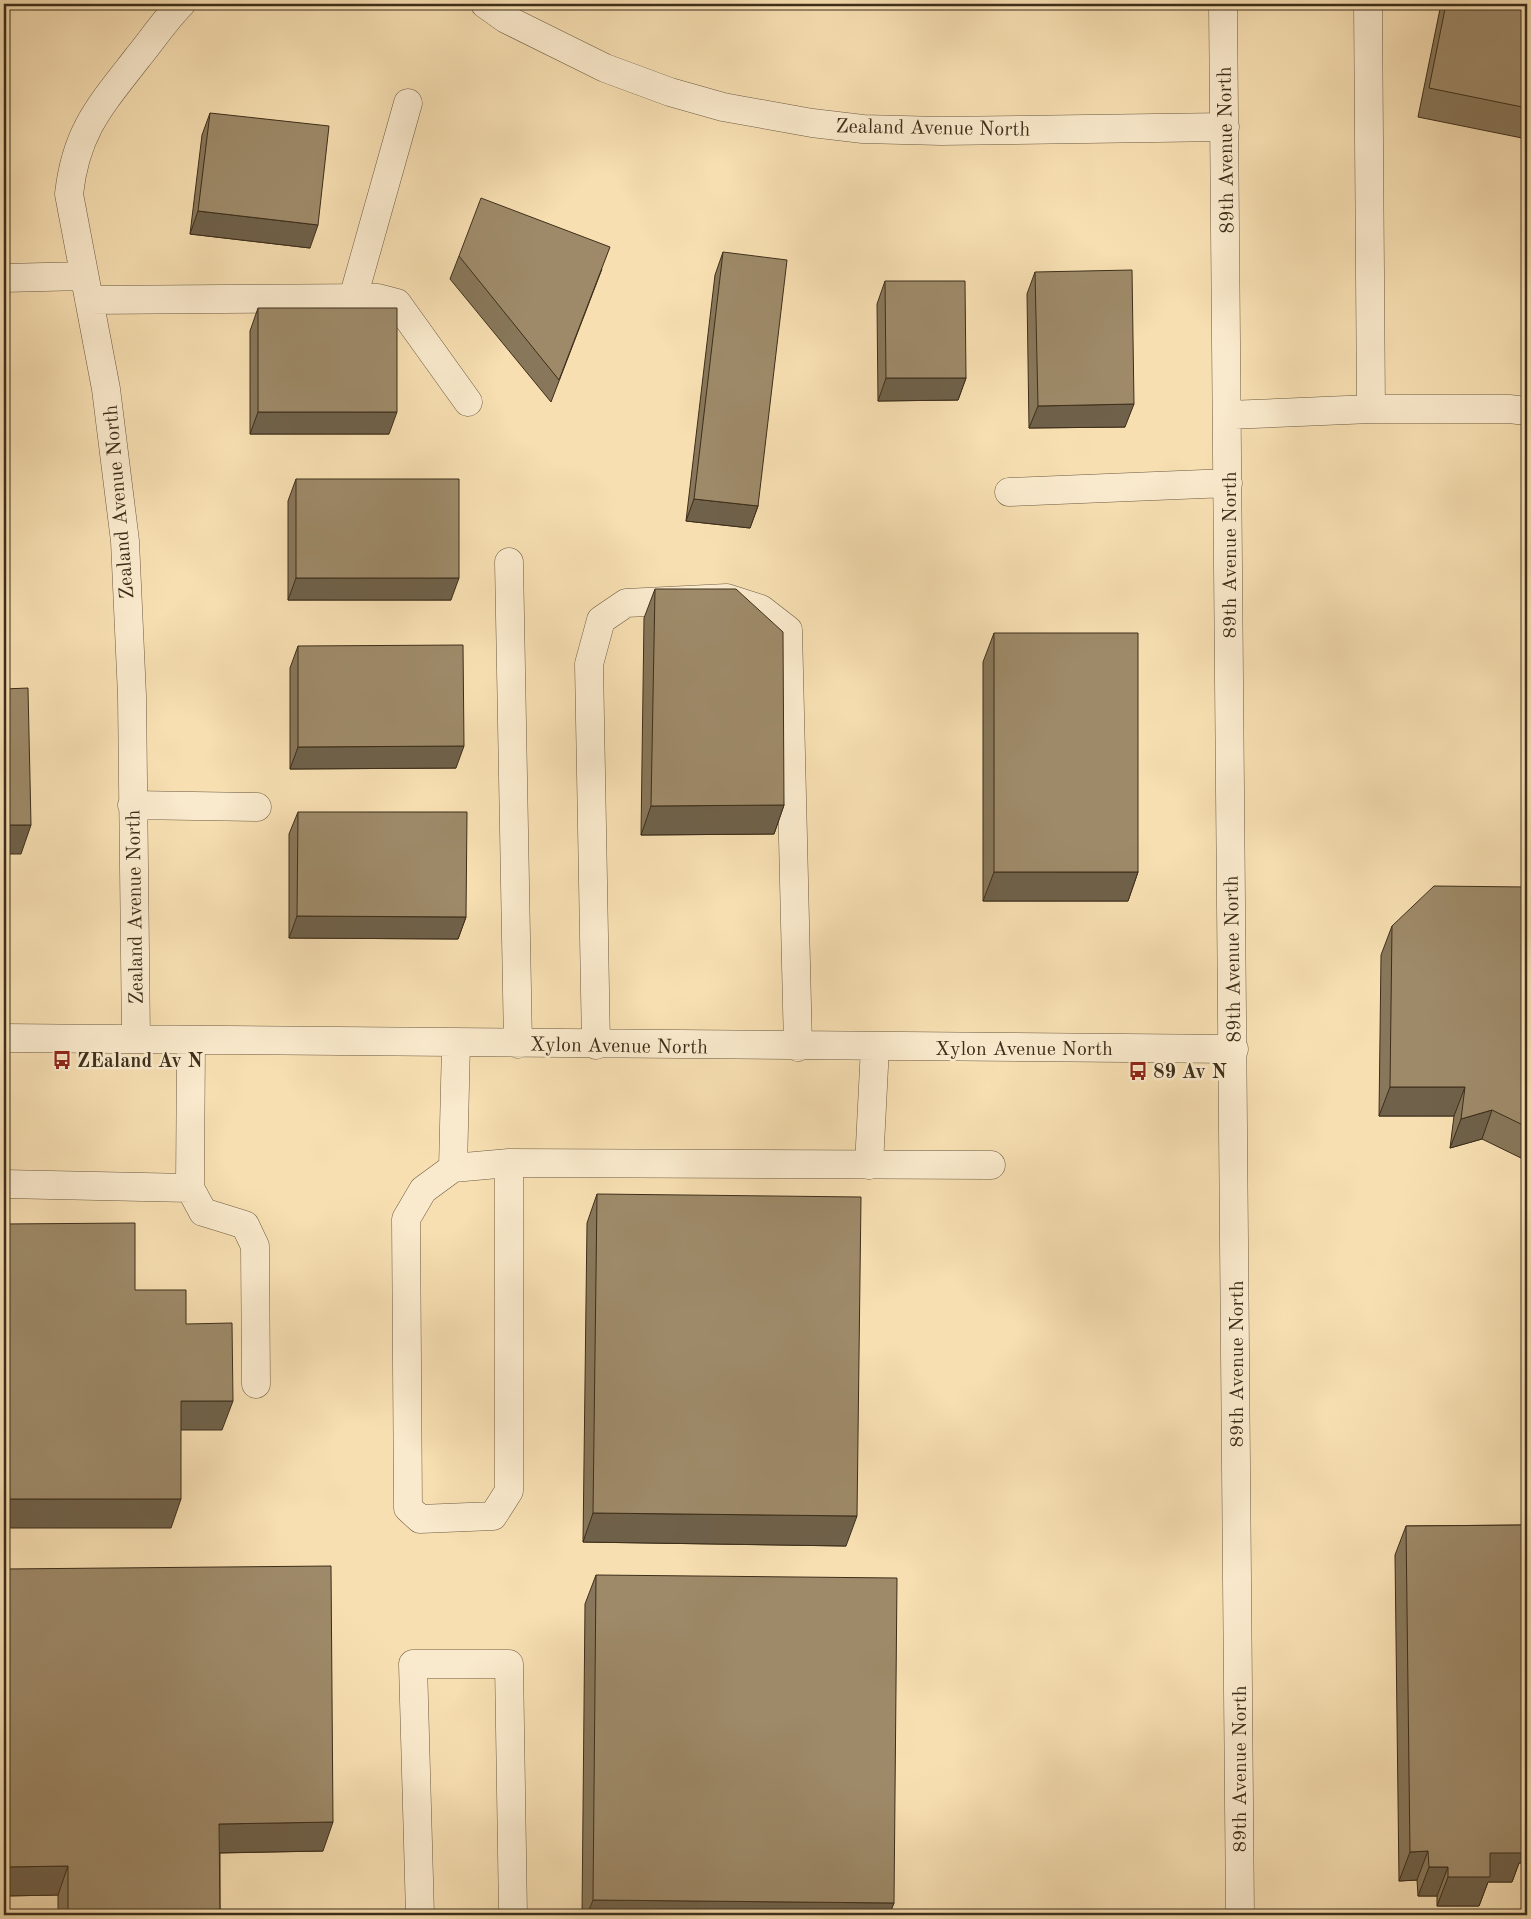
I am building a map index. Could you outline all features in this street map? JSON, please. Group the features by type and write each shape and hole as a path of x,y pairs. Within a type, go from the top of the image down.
{"street":[{"name":"Zealand Avenue North","path":"136,1039 132,696 125,542 106,389 69,194 72,165 81,138 97,109 181,4"},
{"name":"Zealand Avenue North","path":"485,4 506,19 614,72 670,92 723,107 812,123 863,129 941,131 1225,127"},
{"name":"89th Avenue North","path":"1223,4 1228,415 1230,841 1234,1049 1240,1915"},
{"path":"1368,4 1372,409"},
{"path":"353,298 408,102"},
{"path":"4,278 86,288 378,298 397,303 468,402"},
{"path":"1228,415 1372,409 1509,409 1527,411"},
{"path":"1009,492 1228,482"},
{"path":"509,562 518,1044"},
{"path":"596,1045 589,664 601,620 626,603 727,598 761,609 788,630 798,1047"},
{"path":"132,804 257,807"},
{"name":"Xylon Avenue North","path":"4,1038 456,1044 1234,1049"},
{"path":"191,1040 190,1188 203,1212 245,1225 255,1246 256,1384"},
{"path":"454,1168 456,1044"},
{"path":"869,1166 874,1047"},
{"path":"509,1163 509,1491 493,1516 420,1519 408,1508 406,1219 423,1190 454,1168 509,1163 869,1166 991,1165"},
{"path":"4,1184 190,1188"},
{"path":"420,1915 413,1664 509,1664 513,1915"}],"building":[{"path":"1446,4 1527,4 1527,108 1429,88"},
{"path":"210,113 329,126 318,225 198,211"},
{"path":"481,198 610,247 559,380 459,256"},
{"path":"723,252 787,260 758,506 694,499"},
{"path":"1132,270 1134,404 1038,406 1035,272"},
{"path":"885,281 965,281 966,378 886,378"},
{"path":"258,308 397,308 397,412 258,412"},
{"path":"296,479 459,479 459,578 296,578"},
{"path":"655,589 736,589 783,632 784,805 651,806"},
{"path":"994,633 1138,633 1138,872 994,872"},
{"path":"463,645 464,746 298,747 298,646"},
{"path":"28,688 31,825 4,825 4,689"},
{"path":"298,812 467,812 466,917 297,916"},
{"path":"1434,886 1527,887 1527,1127 1492,1110 1461,1119 1465,1087 1390,1087 1392,926"},
{"path":"597,1194 861,1197 857,1516 593,1513"},
{"path":"135,1223 135,1290 186,1290 186,1324 232,1323 233,1401 181,1401 181,1499 4,1499 4,1224"},
{"path":"1527,1525 1527,1834 1522,1834 1522,1853 1490,1853 1490,1877 1448,1877 1448,1867 1429,1867 1428,1851 1410,1852 1406,1526"},
{"path":"331,1566 333,1822 219,1824 220,1915 68,1915 68,1866 4,1867 4,1569"},
{"path":"596,1575 897,1578 894,1903 593,1900"}],"place":[{"name":"ZEaland Av N","path":"62,1060"},
{"name":"89 Av N","path":"1138,1071"}]}
